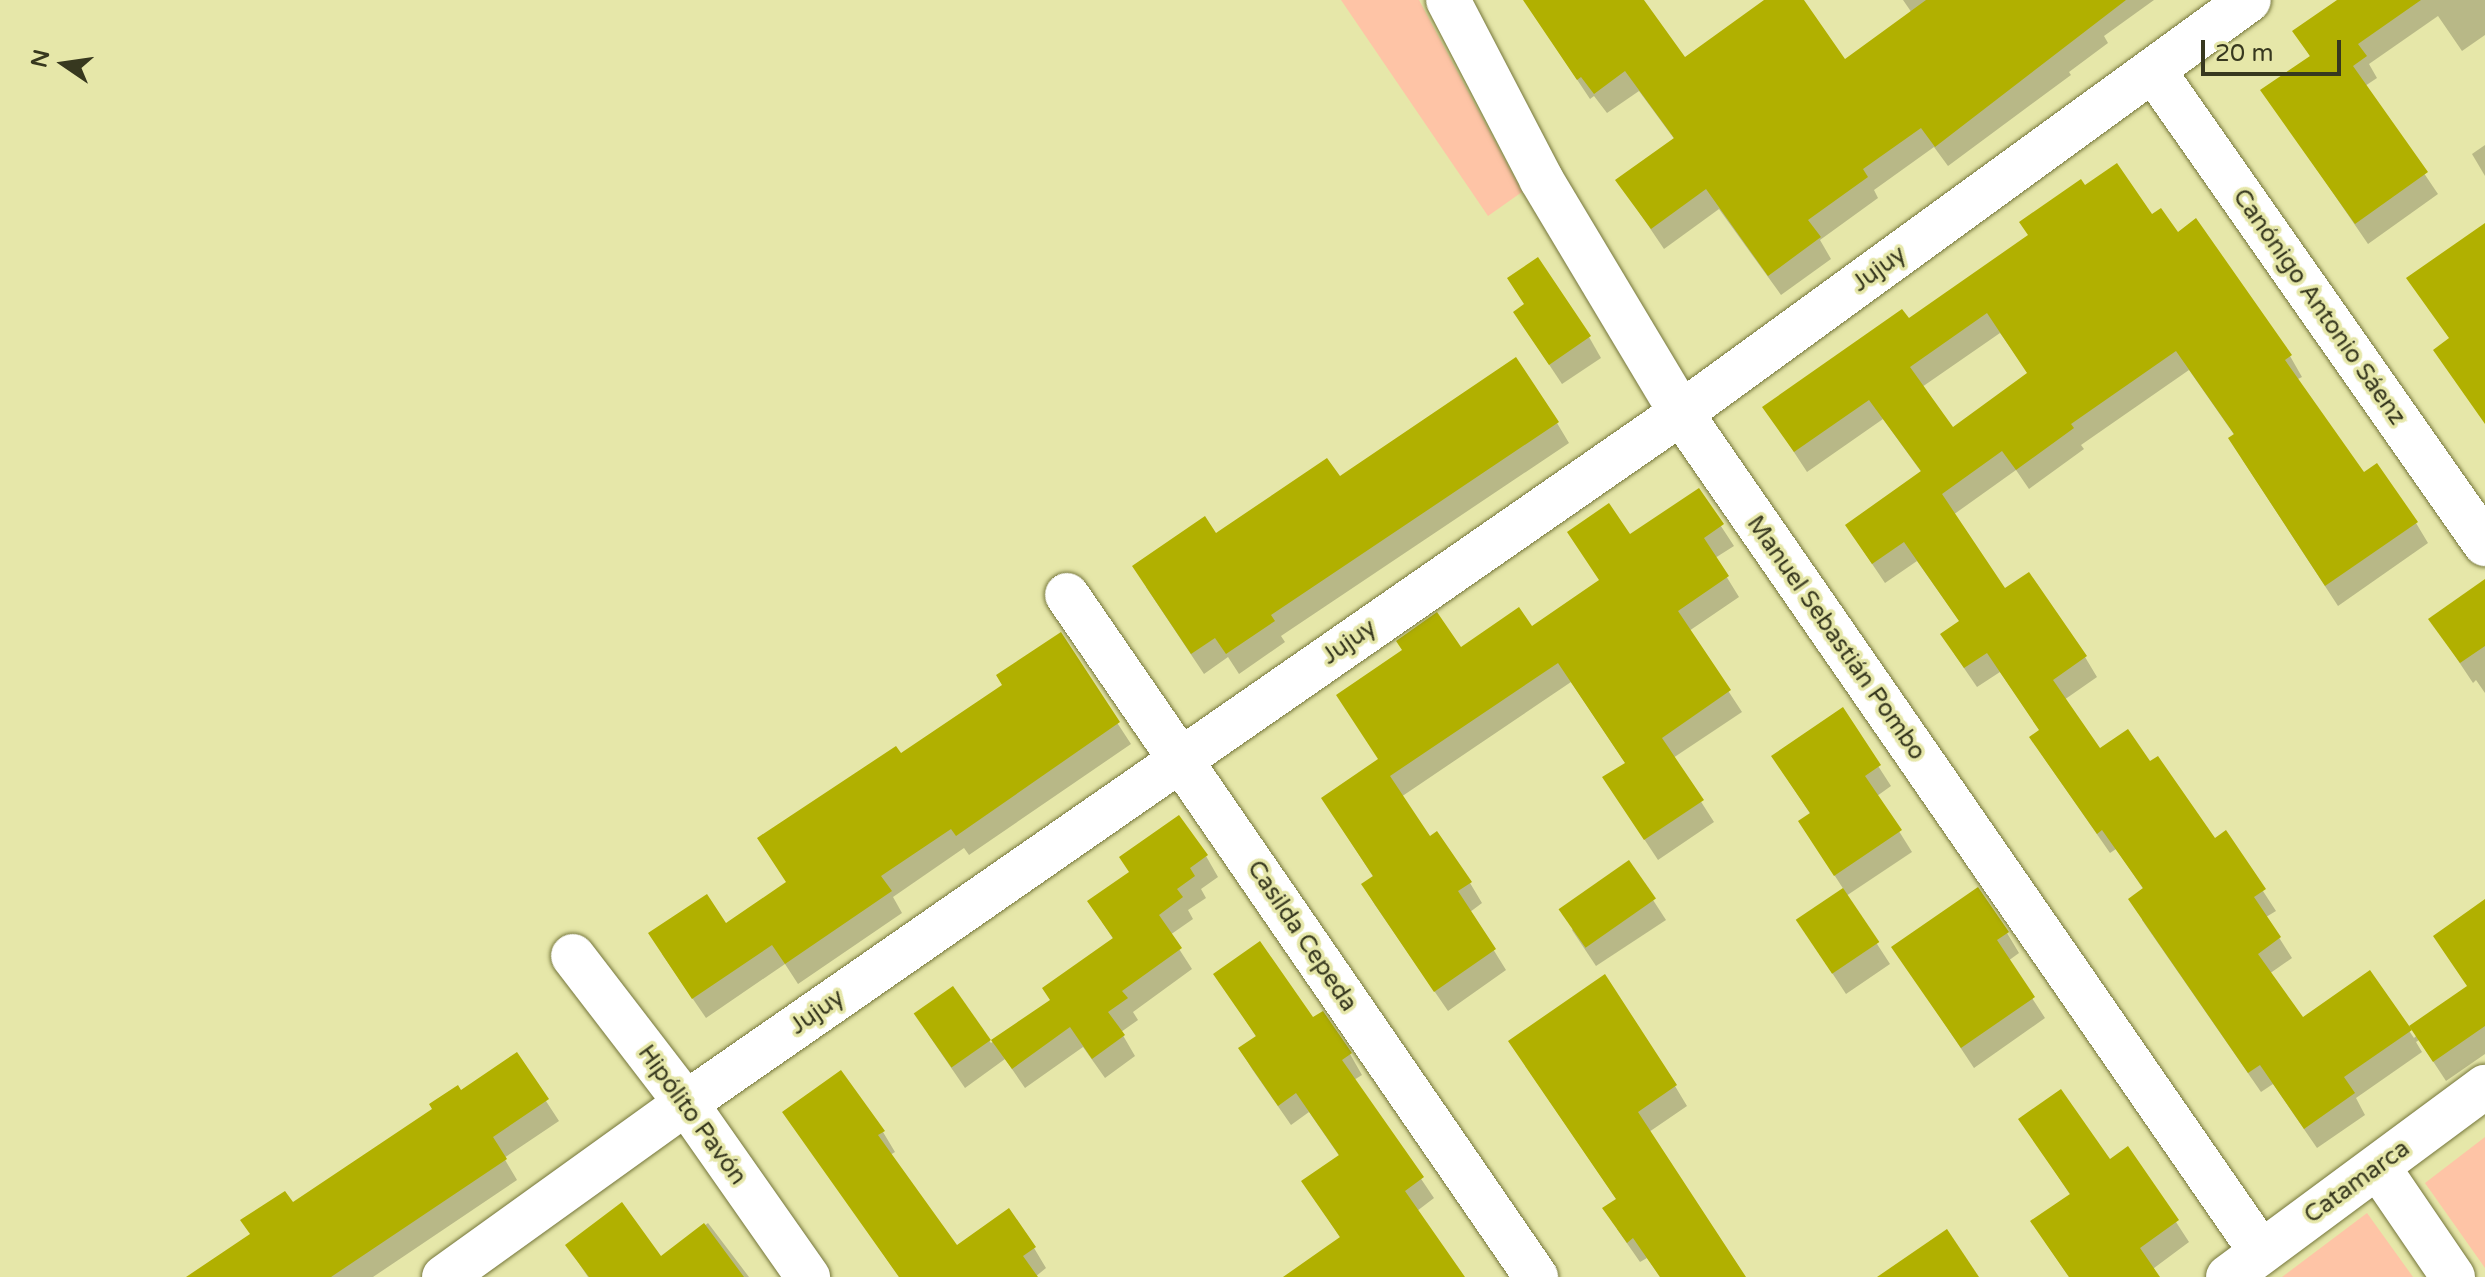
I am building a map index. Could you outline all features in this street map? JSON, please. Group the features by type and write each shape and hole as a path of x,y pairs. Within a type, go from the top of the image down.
{"street":[{"name":"Manuel Sebastián Pombo","path":"1448,0 1541,179 1681,413 2244,1265"},
{"name":"Jujuy","path":"444,1277 686,1103 1681,413 2249,0"},
{"name":"Canónigo Antonio Sáenz","path":"2153,70 2485,544"},
{"name":"Casilda Cepeda","path":"1067,595 1536,1277"},
{"name":"Hipólito Pavón","path":"573,956 686,1103 808,1277"},
{"name":"Catamarca","path":"2244,1265 2485,1087"},
{"path":"2378,1167 2453,1277"}],"shaded area":[{"path":"1341,0 1419,0 1522,192 1488,216"},
{"path":"2485,1137 2485,1268 2425,1183"},
{"path":"2367,1213 2413,1277 2282,1277"}],"building":[{"path":"1523,0 1644,0 1685,57 1764,0 1804,0 1845,59 1926,0 2126,0 1935,147 1921,128 1863,169 1868,177 1808,220 1821,237 1768,276 1706,189 1651,229 1615,180 1674,138 1625,71 1594,94 1581,77 1577,80"},
{"path":"2337,0 2421,0 2358,44 2367,56 2353,66 2428,172 2355,224 2260,90 2310,56 2292,31"},
{"path":"2117,163 2152,214 2161,208 2178,232 2196,218 2292,355 2285,360 2364,472 2377,463 2418,522 2325,586 2228,438 2234,434 2176,351 2071,424 2074,428 2016,470 2002,451 1942,494 2005,588 2029,572 2087,656 2053,680 2100,748 2128,729 2150,761 2158,756 2215,838 2226,830 2266,889 2254,897 2281,937 2258,954 2303,1017 2370,970 2412,1030 2344,1077 2355,1093 2304,1129 2260,1065 2248,1073 2128,899 2143,888 2102,830 2097,834 2029,737 2039,730 1987,653 1964,668 1940,634 1959,621 1904,542 1872,564 1845,525 1921,471 1869,400 1794,452 1762,407 1902,309 1909,318 2028,235 2019,222 2081,179 2085,185","holes":["1987,313 2027,373 1953,427 1910,367"]},
{"path":"2485,223 2485,424 2433,350 2449,338 2406,278"},
{"path":"1538,257 1591,336 1549,365 1513,312 1524,304 1507,278"},
{"path":"1516,357 1559,422 1271,615 1275,621 1226,654 1215,638 1191,654 1132,566 1205,516 1216,533 1327,458 1340,476"},
{"path":"1699,488 1724,524 1704,538 1729,576 1678,611 1731,690 1662,738 1704,800 1644,840 1602,777 1625,763 1558,663 1390,776 1430,836 1437,831 1472,882 1458,891 1496,949 1434,992 1361,884 1373,876 1321,798 1378,759 1336,695 1402,650 1396,641 1437,612 1461,647 1519,607 1532,626 1599,580 1567,532 1609,503 1630,534"},
{"path":"2485,579 2485,646 2460,663 2428,619"},
{"path":"1061,632 1120,722 956,836 951,829 881,876 892,891 785,964 772,945 692,999 648,933 707,894 726,923 786,882 757,838 896,746 901,753 1002,685 996,675"},
{"path":"1843,707 1881,765 1865,776 1902,830 1834,876 1798,821 1810,813 1771,756"},
{"path":"1179,815 1208,855 1190,868 1195,876 1177,889 1183,897 1159,915 1182,948 1122,991 1128,998 1108,1012 1125,1035 1092,1059 1070,1027 1012,1069 991,1040 1050,1000 1042,988 1113,938 1087,901 1129,872 1119,857"},
{"path":"1629,860 1656,899 1586,948 1559,909"},
{"path":"1978,887 2009,932 1997,940 2035,997 1961,1048 1891,947"},
{"path":"1843,888 1879,942 1832,974 1796,920"},
{"path":"2485,899 2485,1026 2433,1062 2409,1026 2467,986 2433,936"},
{"path":"1260,941 1313,1017 1323,1011 1352,1053 1342,1060 1424,1177 1405,1191 1465,1277 1283,1277 1340,1237 1301,1181 1339,1155 1296,1093 1278,1106 1238,1048 1256,1036 1213,974"},
{"path":"1605,974 1677,1085 1638,1112 1746,1277 1660,1277 1633,1238 1627,1243 1602,1208 1616,1199 1508,1041"},
{"path":"953,986 991,1040 952,1068 914,1014"},
{"path":"517,1052 549,1099 493,1137 507,1159 331,1277 186,1277 250,1234 240,1220 285,1191 293,1202 432,1109 429,1104 458,1085 461,1090"},
{"path":"841,1070 885,1131 878,1135 957,1245 1009,1208 1036,1247 1023,1256 1038,1277 899,1277 782,1112"},
{"path":"2061,1089 2110,1159 2128,1146 2179,1220 2140,1248 2160,1277 2069,1277 2030,1221 2070,1194 2018,1119"},
{"path":"622,1202 661,1256 704,1223 744,1277 589,1277 565,1245"},
{"path":"1947,1229 1979,1277 1877,1277"}]}
